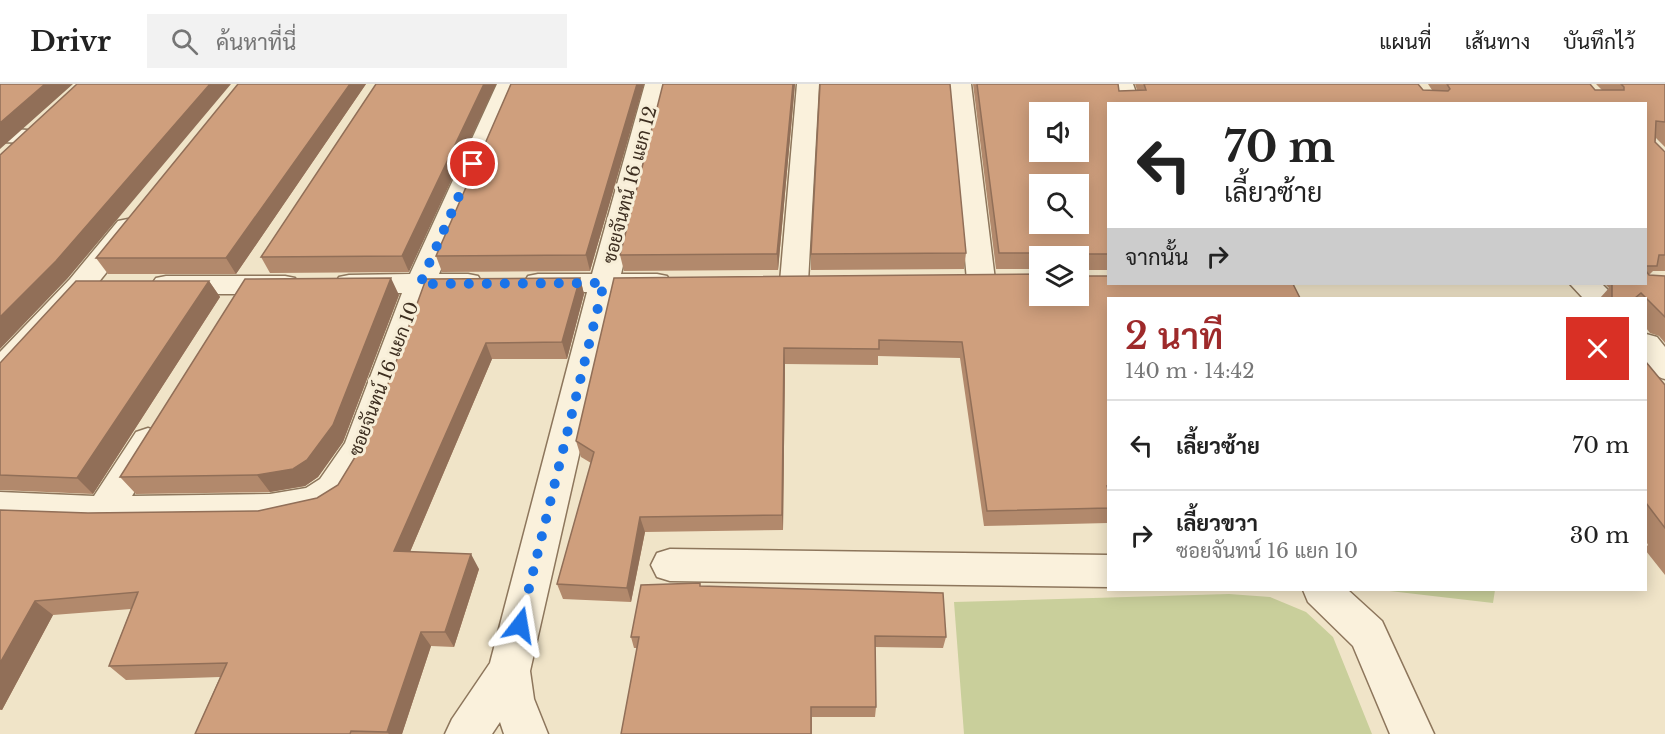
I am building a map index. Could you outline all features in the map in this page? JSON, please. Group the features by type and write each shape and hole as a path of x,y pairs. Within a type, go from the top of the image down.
{"street":[{"name":"ซอยจันทน์ 16 แยก 10","path":"0,507 104,511 270,509 301,505 322,497 333,489 361,446 420,284 508,84"},
{"name":"ซอยจันทน์ 16 แยก 12","path":"509,671 604,283 656,84"},
{"path":"793,282 808,84"},
{"path":"960,84 981,280"},
{"path":"1122,84 1128,102"},
{"path":"4,146 40,128"},
{"path":"0,372 80,286 147,203"},
{"path":"227,314 264,256"},
{"path":"80,286 687,283"},
{"path":"1585,285 1600,297"},
{"path":"1647,346 1665,368"},
{"path":"104,511 159,422"},
{"path":"670,565 1107,571"},
{"path":"1323,591 1368,634 1412,734"},
{"path":"467,734 509,671"},
{"path":"509,671 513,699 525,734"}],"green space":[{"path":"1390,591 1495,591 1493,603"},
{"path":"1229,594 1270,597 1306,612 1333,637 1372,734 964,734 954,602"}],"building":[{"path":"0,84 45,84 0,123"},
{"path":"77,84 210,84 56,261 0,317 0,155"},
{"path":"238,84 350,84 226,258 96,258"},
{"path":"376,84 484,84 402,256 261,257"},
{"path":"511,84 637,84 586,255 436,256"},
{"path":"663,84 793,84 777,254 620,255"},
{"path":"820,84 950,84 966,253 811,254"},
{"path":"977,84 1118,84 1119,91 1146,90 1144,84 1418,84 1423,90 1448,91 1450,89 1447,84 1590,84 1595,90 1624,90 1621,84 1665,84 1665,122 1656,121 1655,142 1665,152 1665,255 1659,255 1657,266 1647,266 1647,102 1107,102 1107,254 1089,254 1089,246 1029,246 1029,253 999,253"},
{"path":"1647,272 1649,275 1665,276 1665,317 1641,293 1636,297 1612,297 1612,285 1647,285"},
{"path":"1029,274 1029,306 1089,306 1089,276 1107,276 1107,285 1294,285 1300,297 1107,297 1107,508 987,511 962,342 879,340 879,349 784,348 782,515 640,517 627,588 557,584 594,452 576,441 614,278"},
{"path":"391,278 333,425 307,460 293,469 257,475 120,477 245,279"},
{"path":"580,278 562,342 486,343 394,551 471,554 445,632 421,632 387,732 195,734 227,663 109,666 138,592 35,601 0,663 0,510 88,513 258,511 317,498 338,485 371,431 426,279"},
{"path":"76,281 209,281 77,478 0,475 0,363"},
{"path":"1647,363 1665,385 1665,528 1647,504"},
{"path":"700,583 700,586 943,593 946,637 875,636 876,707 811,707 811,734 621,734 639,637 631,637 641,585"}],"route":[{"path":"473,164 420,284 604,283 520,625"}]}
